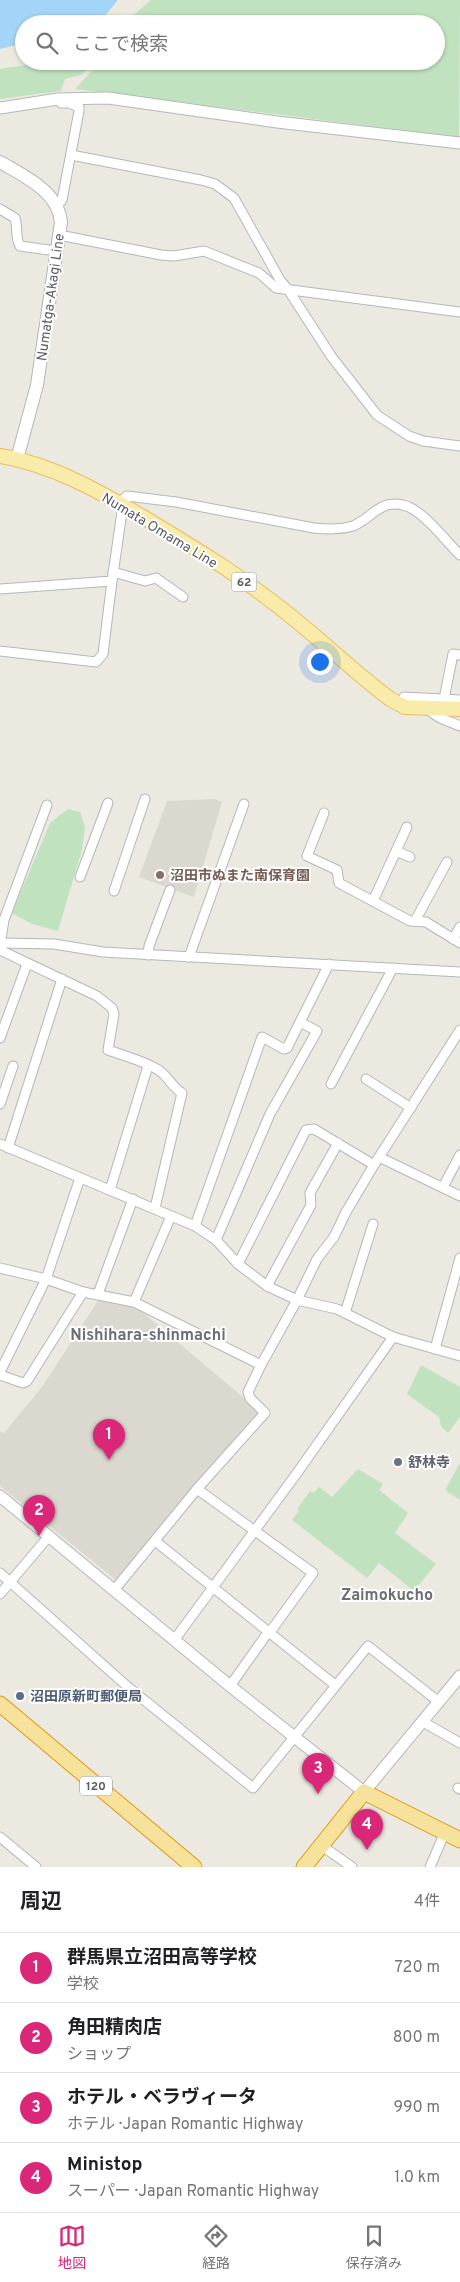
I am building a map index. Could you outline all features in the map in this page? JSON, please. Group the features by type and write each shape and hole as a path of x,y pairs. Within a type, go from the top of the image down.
{"highway":[{"name":"120","path":"1,1706 194,1867"},
{"path":"304,1867 364,1792 460,1840"}],"main road":[{"path":"0,162 46,192 58,205"},
{"name":"Numatga-Akagi Line","path":"17,459 37,385 61,222 58,205"},
{"name":"Numata Omama Line","path":"0,456 17,459 82,484 121,504 192,546 270,600 390,699 405,707 460,709"}],"street":[{"path":"0,108 58,98 108,98 277,122 460,143"},
{"path":"58,98 60,103 69,103 79,107 62,200 58,205"},
{"path":"71,155 215,184 234,198 280,280 331,356 377,415 409,436 423,441 460,446"},
{"path":"0,209 15,218 20,246 56,251"},
{"path":"59,235 161,255 174,256 204,251 259,273 276,288 460,312"},
{"path":"0,651 96,662 103,654 121,504 127,496 176,502 314,528 336,530 354,525 373,511 395,504 409,508 420,515 460,555"},
{"path":"0,589 113,576 145,581 156,578 183,597"},
{"path":"444,699 453,654 460,655"},
{"path":"400,704 404,697 460,700"},
{"path":"428,708 432,713 460,726"},
{"path":"114,891 145,799"},
{"path":"80,877 108,803"},
{"path":"189,957 244,804"},
{"path":"0,945 4,920 47,805"},
{"path":"324,814 306,856 336,870 339,884 410,921 426,922 457,941 460,927"},
{"path":"373,901 407,827"},
{"path":"396,851 410,857"},
{"path":"415,921 447,862"},
{"path":"148,955 149,946 170,890"},
{"path":"0,945 54,944 103,952 460,972"},
{"path":"0,945 27,964 97,996 112,1008 114,1014 108,1050 158,1070 175,1089 182,1093 155,1208"},
{"path":"0,1038 27,964"},
{"path":"195,1226 262,1037 284,1049 288,1048 329,964"},
{"path":"331,1084 393,968"},
{"path":"62,980 3,1148 133,1199 195,1226 216,1240 238,1264 267,1286 297,1300 346,1313 393,1337 460,1356"},
{"path":"216,1240 270,1114 317,1031 300,1022"},
{"path":"116,1589 197,1489 265,1413 250,1398 248,1392 261,1365 317,1259 334,1238 346,1212 376,1161 460,1030"},
{"path":"0,1104 13,1066"},
{"path":"110,1190 148,1066"},
{"path":"366,1079 411,1108"},
{"path":"238,1264 306,1130 314,1129 376,1161 460,1196"},
{"path":"267,1286 311,1205 310,1193 338,1143"},
{"path":"443,1188 460,1155"},
{"path":"80,1178 46,1279 0,1374 23,1383 27,1381 82,1292"},
{"path":"98,1294 133,1199"},
{"path":"134,1302 171,1216"},
{"path":"346,1313 374,1224"},
{"path":"436,1349 460,1258"},
{"path":"0,1268 46,1279 82,1292 134,1302 261,1365"},
{"path":"174,1639 255,1530 393,1337"},
{"path":"197,1489 313,1573 230,1686"},
{"path":"0,1496 116,1589 230,1686 364,1792 460,1676"},
{"path":"0,1594 49,1536"},
{"path":"154,1541 335,1685"},
{"path":"0,1573 128,1687 253,1788 368,1646 439,1702"},
{"path":"423,1722 460,1743"},
{"path":"430,1867 445,1832"},
{"path":"0,1837 25,1864 36,1867"},
{"path":"322,1846 352,1867"}],"shaded area":[{"path":"215,799 222,802 194,897 139,877 167,801"},
{"path":"101,1296 135,1306 258,1410 258,1413 117,1581 0,1486 0,1431 4,1433 42,1387"}],"green space":[{"path":"151,0 460,0 459,137 75,89 93,70 445,70 445,15 145,15 148,12 145,15 134,15"},
{"path":"15,67 15,70 86,70 81,75 65,79 61,91 0,99 0,69"},
{"path":"68,809 80,812 85,827 82,849 58,931 32,924 12,913 50,823"},
{"path":"421,1365 460,1387 460,1417 448,1433 441,1426 439,1417 407,1394"},
{"path":"460,1463 460,1500 445,1490"},
{"path":"358,1469 383,1484 379,1490 408,1513 395,1533 436,1564 414,1591 379,1563 367,1578 292,1520 299,1511 297,1509 310,1491 314,1493 319,1487 332,1497"}],"water":[{"path":"0,0 118,0 106,15 15,15 15,45 0,49"}],"place":[{"name":"沼田市ぬまた南保育園","path":"160,875"},
{"name":"群馬県立沼田高等学校","path":"109,1460"},
{"name":"舒林寺","path":"398,1462"},
{"name":"角田精肉店","path":"39,1536"},
{"name":"沼田原新町郵便局","path":"20,1696"},
{"name":"ホテル・ベラヴィータ","path":"318,1794"},
{"name":"Ministop","path":"367,1850"}],"district":[{"name":"Nishihara-shinmachi","path":"148,1334"},
{"name":"Zaimokucho","path":"387,1594"}]}
